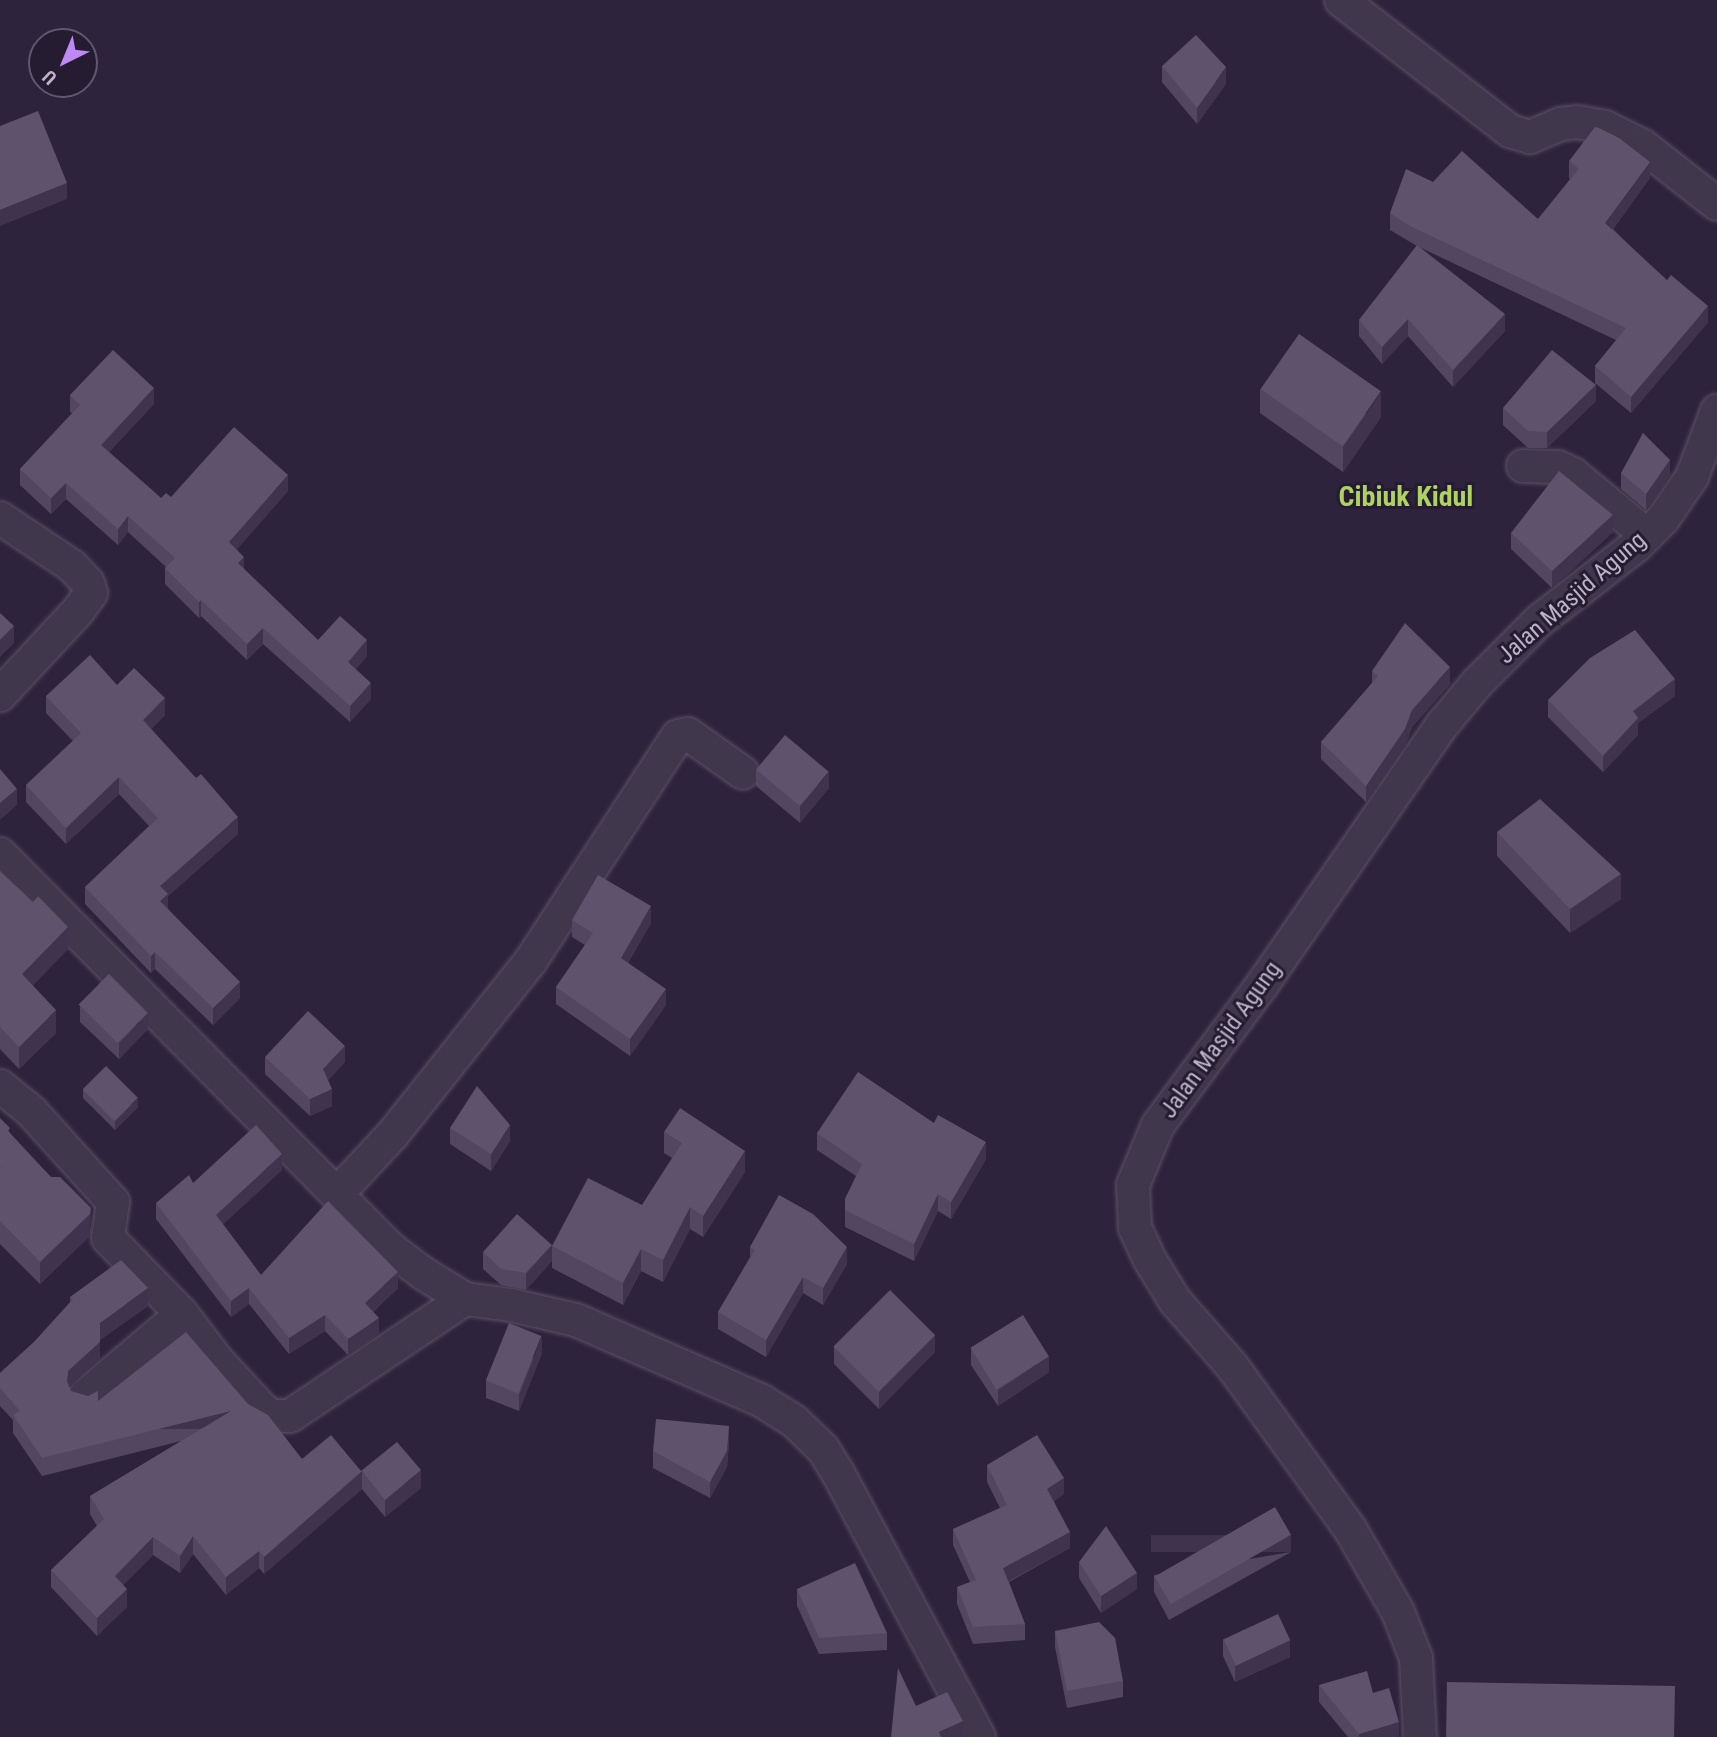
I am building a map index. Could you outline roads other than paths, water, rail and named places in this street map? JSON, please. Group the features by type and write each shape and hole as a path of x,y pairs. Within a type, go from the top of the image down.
{"street":[{"path":"1341,0 1510,131 1530,136 1561,124 1577,122 1605,127 1643,146 1717,204"},
{"name":"Jalan Masjid Agung","path":"1420,1737 1416,1658 1398,1612 1350,1529 1232,1366 1175,1301 1150,1261 1135,1228 1133,1185 1157,1125 1262,985 1443,724 1484,675 1539,621 1647,535 1675,503 1692,477 1717,411"},
{"path":"1523,466 1558,467 1573,474 1647,535"},
{"path":"0,518 72,566 88,583 91,593 78,611 0,695"},
{"path":"338,1193 393,1134 530,962 678,736 688,734 743,773"},
{"path":"0,854 391,1249 424,1275 466,1299 511,1305 576,1320 762,1401 794,1421 823,1449 838,1473 979,1737"},
{"path":"0,1086 30,1110 113,1202 108,1238 182,1314 217,1360 262,1409 272,1416 290,1416 466,1299"},
{"path":"85,1396 182,1314"}],"district":[{"name":"Cibiuk Kidul","path":"1406,497"}]}
